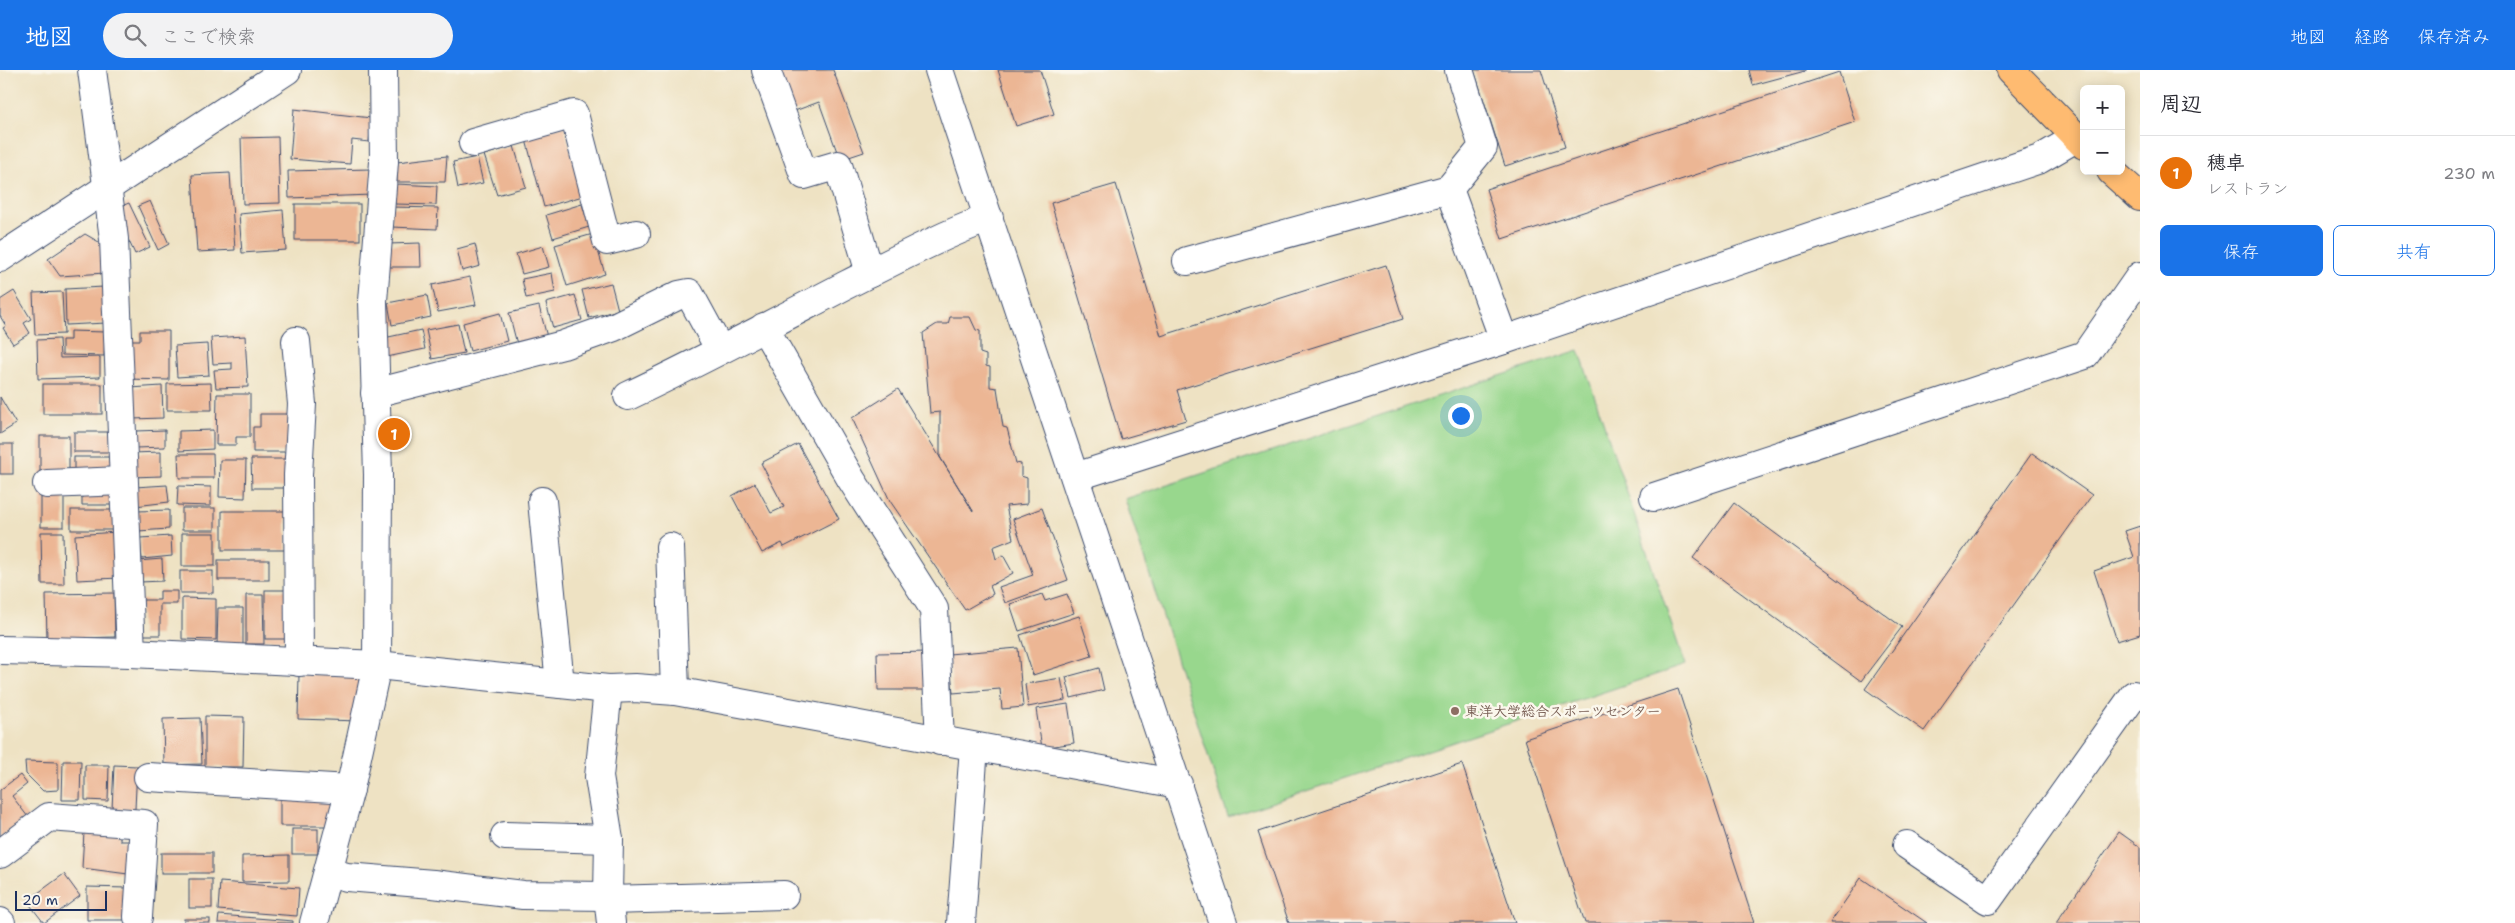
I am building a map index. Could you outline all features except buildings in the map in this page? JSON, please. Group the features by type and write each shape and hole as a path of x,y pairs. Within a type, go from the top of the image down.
{"main road":[{"path":"2017,72 2080,142"},
{"path":"2116,175 2140,197"}],"street":[{"path":"92,70 114,239 131,653"},
{"path":"0,258 287,70"},
{"path":"314,923 350,789 377,665 378,475 374,301 384,162 383,70"},
{"path":"766,70 804,175 838,164 870,273"},
{"path":"939,70 1223,923"},
{"path":"1187,261 1449,189 1483,146 1459,70"},
{"path":"473,143 574,114 607,241 636,234"},
{"path":"1075,477 1504,340 2040,159 2080,142"},
{"path":"1449,189 1504,340"},
{"path":"628,396 695,364 870,273 960,229 989,218"},
{"path":"1654,497 2085,355 2140,276"},
{"path":"375,393 563,345 614,327 679,295 689,293 720,350"},
{"path":"764,327 860,494 934,609 940,741"},
{"path":"296,341 302,404 298,475 299,662"},
{"path":"47,484 123,481"},
{"path":"542,501 560,684"},
{"path":"670,547 675,691"},
{"path":"0,650 131,653 377,665 608,689 635,688 675,691 1178,784"},
{"path":"608,689 599,777 609,838 609,906"},
{"path":"1907,845 1988,900 2138,698"},
{"path":"961,923 974,747"},
{"path":"148,777 350,789"},
{"path":"0,854 49,817 144,824 138,917"},
{"path":"505,836 609,838"},
{"path":"328,872 347,877 433,884 609,906 784,895"}],"green space":[{"path":"1579,350 1685,665 1228,817 1125,499"}],"place":[{"name":"穂卓","path":"394,434"},
{"name":"東洋大学総合スポーツセンター","path":"1455,711"}]}
